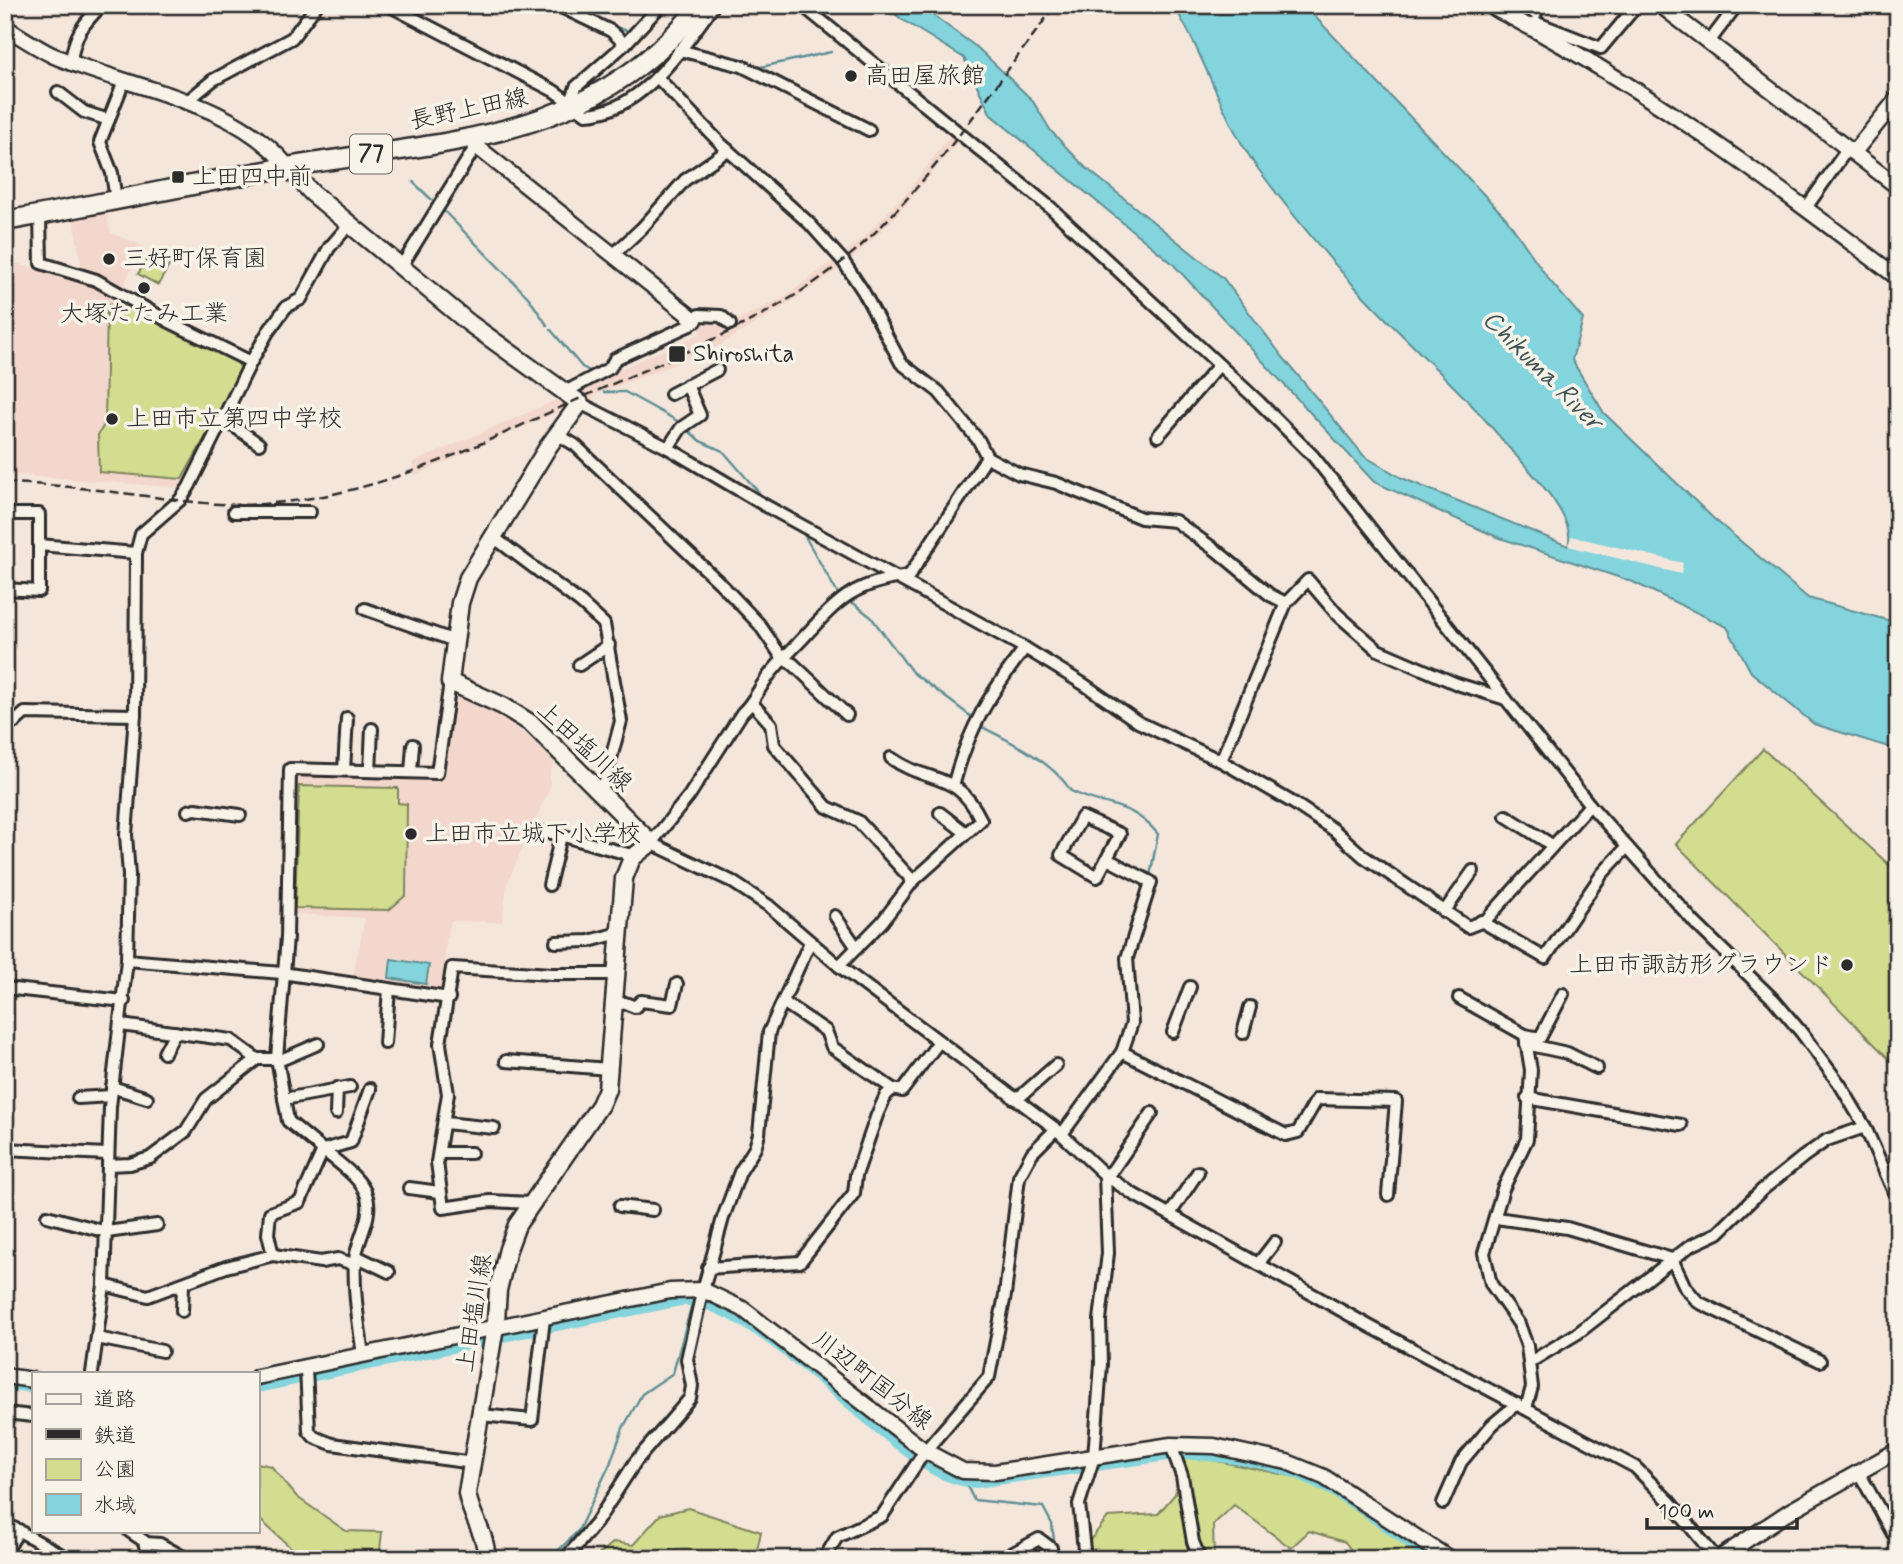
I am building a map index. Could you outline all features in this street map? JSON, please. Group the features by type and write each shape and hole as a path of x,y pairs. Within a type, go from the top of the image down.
{"main road":[{"name":"長野上田線","path":"5,221 288,167 475,142 538,122 603,90 642,64 669,40 700,5"},
{"path":"288,167 304,181 312,193 401,267 517,360 580,402 556,434 492,536 463,590 450,682"},
{"name":"上田塩川線","path":"450,682 503,706 532,724 650,843 635,856 624,878 616,1005 607,1089 600,1105 517,1225 498,1290 467,1493 469,1506 487,1550 486,1559"}],"street":[{"path":"71,62 73,43 81,26 102,5"},
{"path":"185,103 213,80 292,38 317,5"},
{"path":"388,5 554,92 586,114 598,114 614,107 657,77 714,5"},
{"path":"557,5 611,31 625,44"},
{"path":"570,105 576,87 625,44 661,5"},
{"path":"802,5 1051,208 1313,456 1590,805 1695,923 1774,1000 1801,1032 1841,1086 1865,1127 1898,1201"},
{"path":"1488,5 1610,76 1806,208 1898,278"},
{"path":"1522,5 1536,14"},
{"path":"1524,26 1537,23 1601,48 1637,5"},
{"path":"1660,5 1898,187"},
{"path":"1709,42 1737,5"},
{"path":"5,27 34,46 71,62 225,118 270,145 288,167"},
{"path":"679,50 742,66 869,130"},
{"path":"657,77 728,150 808,223 843,261 863,291 901,362 939,392 979,441 987,457 1019,474 1067,487 1141,518 1175,522 1217,551 1270,596 1286,603"},
{"path":"116,200 112,173 100,142 124,81"},
{"path":"58,92 84,112 109,120"},
{"path":"1806,208 1851,150 1898,98"},
{"path":"401,267 475,142 695,320"},
{"path":"614,254 642,228 685,180 728,150"},
{"path":"40,215 41,262 96,280 168,321 251,362"},
{"path":"92,1372 104,1285 107,1160 127,960 129,875 126,835 135,715 136,553 141,534 180,500 189,487 268,332 286,307 301,299 329,248 349,225"},
{"path":"565,392 610,368 615,359 690,325 699,315 721,316 730,324"},
{"path":"1158,436 1219,365"},
{"path":"671,394 717,370"},
{"path":"668,448 681,428 700,415 687,386"},
{"path":"580,402 668,448 1024,648 1086,685 1138,722 1221,761 1334,831 1363,856 1468,927 1481,921 1590,805"},
{"path":"224,419 259,444"},
{"path":"556,434 575,445 721,584 759,624 783,659 793,664 847,715"},
{"path":"987,457 909,576 880,579 838,599 783,659 742,713 689,796 650,843 730,881 769,906 839,966 1059,1132 1105,1174 1170,1214 1418,1353 1635,1467 1670,1502 1718,1559 1858,1471 1898,1450"},
{"path":"234,512 310,512"},
{"path":"5,513 39,514 38,591 5,589"},
{"path":"492,536 581,603 604,624 621,721 602,792"},
{"path":"39,545 136,553"},
{"path":"1221,761 1286,603 1308,580 1337,614 1378,650 1457,684 1507,699"},
{"path":"365,609 455,641"},
{"path":"579,665 609,645"},
{"path":"954,783 963,750 990,693 1024,648"},
{"path":"363,1356 354,1285 356,1260 368,1212 368,1198 363,1186 288,1121 277,1058 287,937 290,769 437,772 450,682"},
{"path":"752,703 771,724 774,745 828,807 858,821 914,881"},
{"path":"5,722 15,722 25,713 135,715"},
{"path":"344,770 347,718"},
{"path":"370,771 372,729"},
{"path":"411,772 413,745"},
{"path":"839,966 914,881 981,820 974,805 954,783 902,766 891,758"},
{"path":"188,811 195,808 240,815"},
{"path":"940,813 966,833"},
{"path":"1506,816 1552,845"},
{"path":"1082,817 1120,835 1107,859 1097,877 1060,855 1082,817"},
{"path":"533,832 561,836 635,856"},
{"path":"549,885 561,836"},
{"path":"1481,921 1545,958 1602,874 1628,847"},
{"path":"824,1559 837,1538 882,1516 925,1451 993,1370 1019,1177 1032,1153 1059,1132 1122,1052 1132,1023 1126,958 1152,882 1107,859"},
{"path":"1444,912 1473,871"},
{"path":"835,916 857,948"},
{"path":"556,942 589,941 619,933"},
{"path":"565,1559 596,1523 636,1461 690,1398 692,1386 687,1359 708,1268 740,1172 755,1148 767,1043 810,942"},
{"path":"127,960 282,973 449,998"},
{"path":"531,1203 490,1201 443,1208 437,1162 445,1124 447,1075 440,1044 452,968 552,974 616,974"},
{"path":"616,1005 625,1003 635,1007 641,1001 672,1005 677,984"},
{"path":"1173,1032 1190,987"},
{"path":"5,988 124,1001"},
{"path":"386,1043 389,989"},
{"path":"1525,1040 1541,1038 1563,994"},
{"path":"1459,998 1525,1040 1567,1053 1597,1068"},
{"path":"783,1002 826,1031 832,1047 893,1089 902,1091 938,1043"},
{"path":"1243,1033 1250,1007"},
{"path":"121,1025 231,1040 257,1059"},
{"path":"164,1053 174,1032"},
{"path":"1443,1503 1461,1462 1492,1425 1522,1406 1532,1387 1530,1362 1519,1324 1501,1301 1485,1264 1484,1253 1503,1189 1527,1139 1527,1098 1531,1070 1525,1040"},
{"path":"5,1149 131,1164 150,1158 186,1131 206,1099 257,1059 283,1059 318,1044"},
{"path":"1122,1052 1286,1135 1298,1132 1317,1099 1396,1101 1388,1195"},
{"path":"506,1061 609,1069"},
{"path":"1013,1098 1022,1095 1056,1065"},
{"path":"284,1099 308,1097 350,1087"},
{"path":"336,1113 337,1088"},
{"path":"323,1150 351,1142 369,1088"},
{"path":"708,1268 800,1262 854,1193 856,1175 877,1115 886,1095 893,1089"},
{"path":"78,1098 112,1091 147,1098"},
{"path":"1527,1098 1681,1125"},
{"path":"1105,1174 1112,1171 1152,1113"},
{"path":"445,1124 494,1128"},
{"path":"1530,1362 1578,1334 1690,1246 1718,1233 1762,1190 1803,1157 1828,1140 1865,1127"},
{"path":"273,1255 268,1234 270,1213 300,1202 323,1150"},
{"path":"440,1153 471,1153"},
{"path":"1170,1214 1198,1172"},
{"path":"1085,1559 1079,1504 1091,1464 1101,1364 1100,1320 1107,1272 1105,1174"},
{"path":"409,1188 440,1192"},
{"path":"620,1206 653,1210"},
{"path":"47,1216 107,1232 157,1225"},
{"path":"1496,1218 1567,1228 1672,1259 1685,1287 1698,1302 1820,1361"},
{"path":"1258,1264 1275,1242"},
{"path":"104,1285 148,1296 226,1267 273,1255 321,1262 356,1260 389,1272"},
{"path":"182,1311 183,1284"},
{"name":"川辺町国分線","path":"259,1377 670,1291 743,1309 925,1451 944,1463 976,1474 1091,1464 1171,1445 1214,1446 1306,1469 1343,1488 1450,1559"},
{"path":"481,1415 532,1420 544,1319"},
{"path":"97,1338 162,1351"},
{"path":"306,1368 309,1432 314,1437 332,1444 473,1463"},
{"path":"5,1376 32,1380"},
{"path":"5,1413 32,1416"},
{"path":"1171,1445 1182,1476 1193,1542 1200,1559"},
{"path":"1858,1471 1893,1534 1898,1536"},
{"path":"5,1522 69,1559"},
{"path":"5,1553 19,1530"},
{"path":"130,1532 145,1543 160,1544 187,1559"},
{"path":"1002,1559 1039,1539 1051,1548 1051,1559"},
{"path":"145,1543 148,1559"}],"shaded area":[{"path":"1864,5 1898,5 1898,41 1882,11"},
{"name":"Shiroshita","path":"952,133 960,139 900,212 849,262 788,304 712,350 596,394 589,404 582,401 416,475 412,463 584,388 618,367 620,369 701,333 698,326 702,316 721,317 729,324 783,298 862,239 908,191"},
{"name":"三好町保育園","path":"106,209 111,233 144,246 122,288 98,276 82,272 73,215"},
{"name":"上田市立第四中学校","path":"9,262 95,283 248,364 183,488 5,474 5,266"},
{"name":"上田市立城下小学校","path":"453,693 498,713 556,759 550,772 550,787 508,881 502,922 451,921 445,946 446,993 352,980 365,918 291,914 294,772 441,776"}],"green space":[{"path":"151,253 170,264 158,285 138,274"},
{"path":"119,303 237,362 242,371 182,479 99,472 98,435 105,423 107,305"},
{"name":"上田市諏訪形グラウンド","path":"1763,749 1898,873 1898,1058 1893,1063 1676,844"},
{"path":"299,786 398,788 398,803 407,804 406,895 389,910 295,908"},
{"path":"1197,1457 1301,1478 1339,1498 1428,1559 1358,1559 1345,1542 1309,1531 1291,1548 1234,1505 1213,1525 1214,1559 1088,1559 1088,1543 1108,1517 1158,1514 1175,1494 1182,1458"},
{"path":"259,1463 271,1466 297,1497 346,1531 382,1532 379,1559 300,1556 259,1519"},
{"path":"688,1508 761,1532 755,1559 729,1554 722,1559 593,1559 614,1542 633,1545 660,1515"}],"water":[{"name":"Chikuma River","path":"885,5 919,5 979,49 1032,100 1051,131 1085,167 1223,278 1282,356 1364,456 1402,478 1568,546 1569,534 1565,520 1547,491 1466,399 1346,277 1262,174 1237,135 1173,5 1304,5 1506,218 1550,281 1583,319 1572,360 1604,413 1713,518 1808,598 1898,623 1898,750 1814,724 1751,672 1727,627 1633,582 1497,537 1374,482 1172,263 991,115 964,58 901,19"},
{"path":"391,959 429,965 426,984 389,978"}],"pier":[{"path":"1571,536 1683,563 1681,574 1568,546"}],"waterway":[{"path":"542,5 594,30 602,31"},
{"path":"615,27 628,31"},
{"path":"756,68 831,52"},
{"path":"413,182 433,201"},
{"path":"442,209 528,297 547,325"},
{"path":"551,330 582,367 592,372"},
{"path":"604,392 625,392 681,423"},
{"path":"688,430 700,441 723,451 761,495 795,514"},
{"path":"803,533 838,594"},
{"path":"852,602 871,617 912,672 973,718"},
{"path":"978,725 1042,761 1071,791 1127,810 1147,823 1158,834 1150,876"},
{"path":"550,1559 578,1531 610,1464 623,1428 642,1394 673,1373 693,1300"},
{"path":"502,1337 680,1301 704,1304 732,1316 761,1334 822,1380 905,1450 953,1479 976,1483 1167,1456"},
{"path":"314,1376 481,1342"},
{"path":"259,1388 299,1379"},
{"path":"5,1384 32,1388"},
{"path":"1181,1454 1244,1461 1275,1467 1304,1477 1354,1504 1432,1559"},
{"path":"965,1482 974,1500 1043,1507 1052,1524 1055,1548"}],"railway":[{"path":"5,483 219,504 249,505 308,499 393,478 433,463 702,345 805,289 867,240 942,157 1056,5"},
{"path":"1893,5 1898,10"}],"place":[{"name":"高田屋旅館","path":"851,76"},
{"name":"上田四中前","path":"178,177"},
{"name":"三好町保育園","path":"109,259"},
{"name":"大塚たたみ工業","path":"144,288"},
{"name":"Shiroshita","path":"677,354"},
{"name":"上田市立第四中学校","path":"112,419"},
{"name":"上田市立城下小学校","path":"411,834"},
{"name":"上田市諏訪形グラウンド","path":"1847,965"}]}
